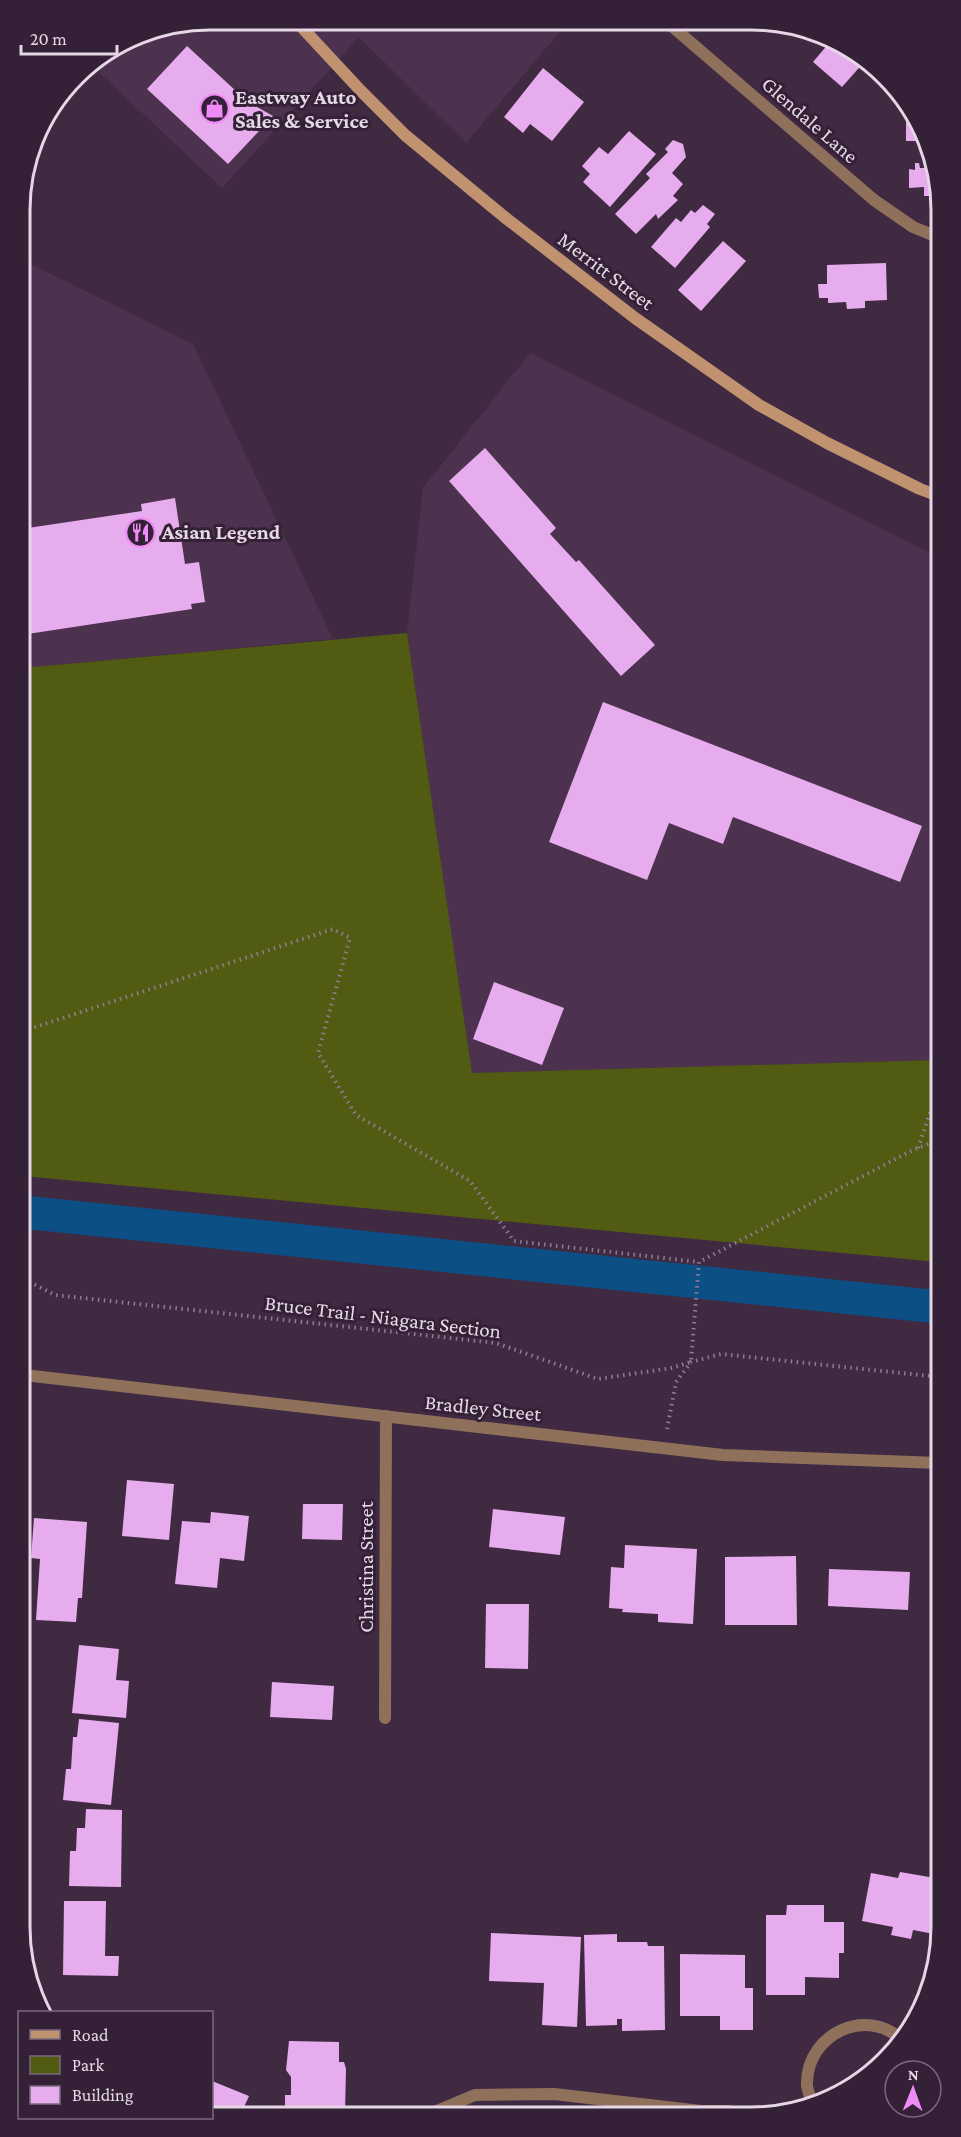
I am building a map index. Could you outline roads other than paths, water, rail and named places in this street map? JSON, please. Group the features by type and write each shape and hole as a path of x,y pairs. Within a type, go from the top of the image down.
{"main road":[{"name":"Merritt Street","path":"304,30 405,135 507,219 635,318 759,405 827,443 931,493"}],"street":[{"name":"Glendale Lane","path":"676,30 874,200 913,227 931,234"},
{"name":"Bradley Street","path":"30,1376 723,1455 931,1463"},
{"name":"Christina Street","path":"385,1718 387,1416"},
{"path":"810,2096 806,2084 813,2054 834,2032 863,2024 892,2030 896,2034"},
{"path":"447,2107 476,2095 554,2094 666,2107"}],"waterway":[{"path":"30,1213 931,1306"}],"place":[{"name":"Eastway Auto Sales & Service","path":"214,109"},
{"name":"Asian Legend","path":"141,532"}]}
